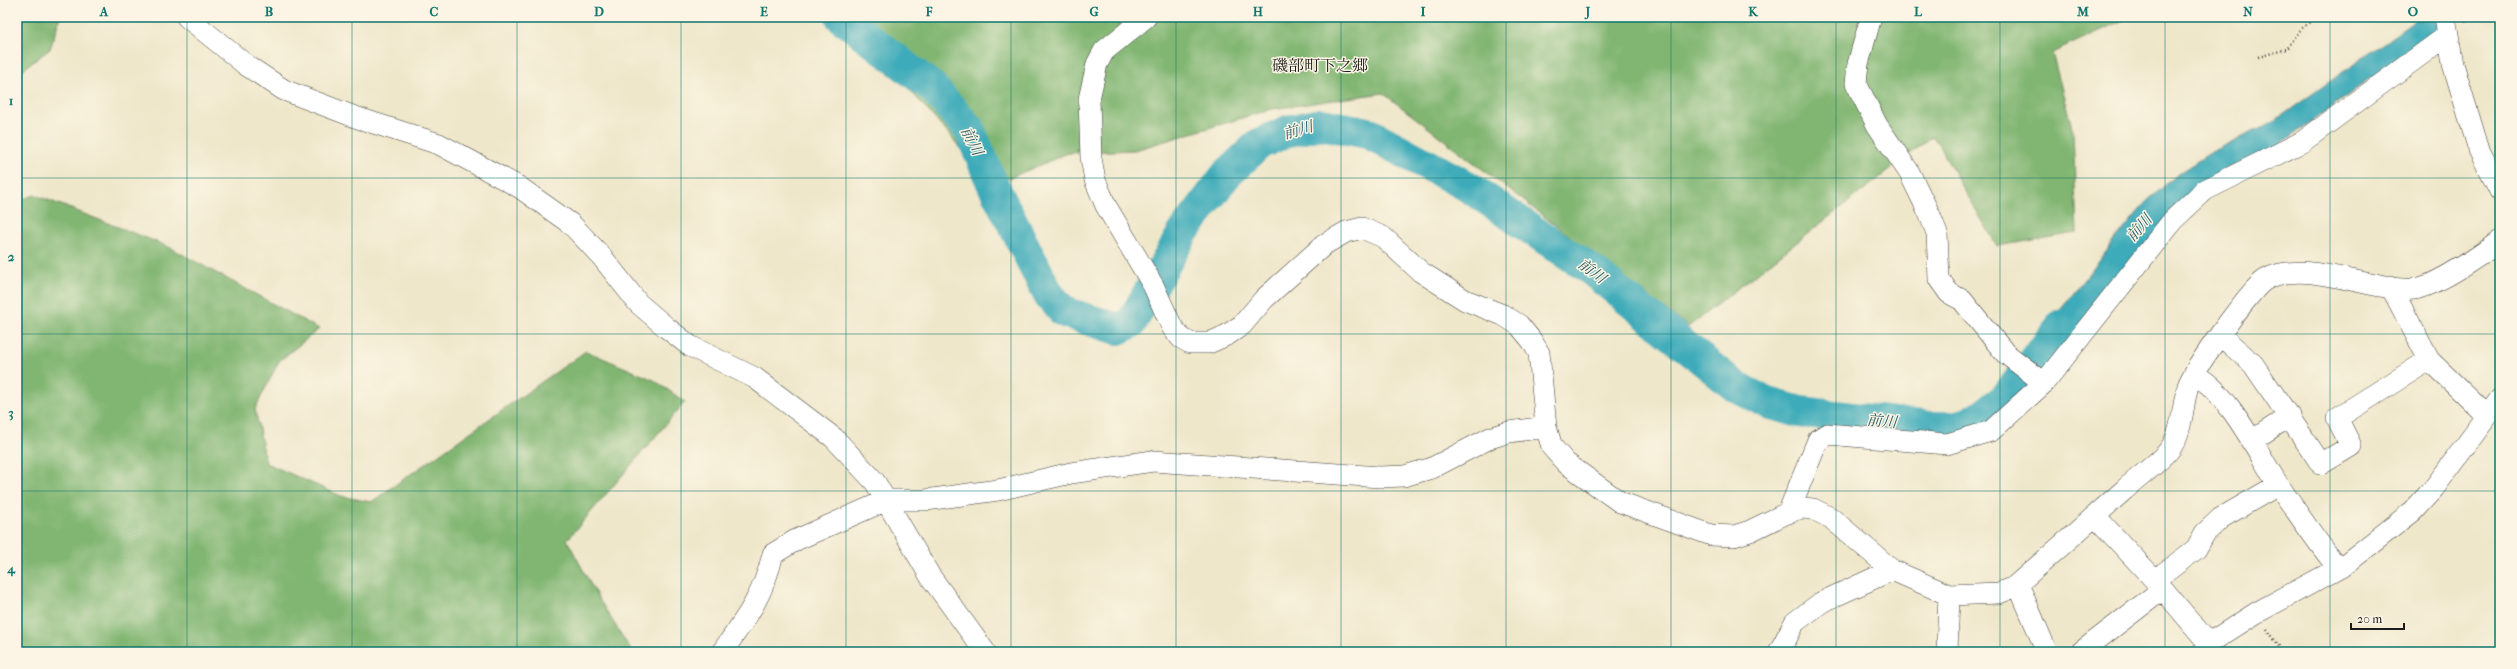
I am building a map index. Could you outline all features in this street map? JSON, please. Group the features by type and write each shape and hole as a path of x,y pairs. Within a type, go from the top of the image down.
{"street":[{"path":"187,17 246,65 284,90 355,117 439,144 519,187 571,224 602,257 638,303 667,328 690,346 755,378 784,398 834,438 875,482 887,500 930,576 985,652"},
{"path":"1146,17 1128,34 1104,51 1097,64 1089,99 1091,158 1095,180 1106,206 1153,285 1172,326 1181,338 1190,343 1209,343 1227,335 1242,325 1264,299 1325,244 1346,232 1362,228 1383,237 1421,272 1465,300 1503,315 1519,325 1532,341 1539,353 1546,427 1552,447 1566,463 1620,502 1636,510 1711,535 1734,536 1750,531 1802,508 1812,509 1831,518 1892,570 1949,595 1999,593 2018,584 2170,449 2184,411 2188,384 2220,335 2252,291 2264,280 2274,275 2299,271 2391,287 2415,289 2435,282 2500,241"},
{"path":"1871,17 1858,64 1856,83 1877,125 1909,172 1929,213 1937,233 1939,279 1949,293 1962,300 2005,353 2044,383"},
{"path":"1788,513 1818,440 1828,434 1947,444 1991,431 2044,383 2173,220 2205,190 2302,142 2447,26 2453,64 2479,150 2500,191"},
{"path":"2391,287 2429,360 2487,416"},
{"path":"2220,335 2253,364 2290,416 2321,464 2351,446 2337,418 2429,360"},
{"path":"2194,375 2208,382 2218,394 2251,441 2313,537 2338,568"},
{"path":"2095,516 2159,585 2206,648 2256,613 2338,568 2413,511 2434,488 2500,399"},
{"path":"2251,441 2290,416"},
{"path":"722,652 757,603 767,580 774,554 796,540 887,500 926,500 983,492 1071,473 1154,461 1364,476 1404,476 1432,468 1502,434 1546,427"},
{"path":"2081,652 2159,585 2196,549 2205,533 2222,518 2278,485"},
{"path":"1782,651 1795,622 1822,602 1892,570"},
{"path":"2018,584 2046,652"},
{"path":"1947,652 1949,595"}],"path":[{"path":"2258,57 2287,49 2301,29 2316,17"},
{"path":"2256,613 2283,652"}],"green space":[{"path":"17,17 60,17 50,49 17,74"},
{"path":"846,17 2130,17 2052,53 2073,131 2077,233 1997,246 1933,136 1688,327 1383,93 1272,109 1135,150 1068,153 993,185"},
{"path":"35,195 167,246 319,329 279,361 255,409 266,463 341,496 371,502 586,351 654,380 685,402 567,540 597,596 632,652 17,652 17,201"}],"water":[{"path":"2420,17 2455,17 2275,148 2227,169 2046,369 2025,353 2145,203 2179,173 2210,153 2276,120"}],"waterway":[{"name":"前川","path":"841,17 932,87 969,129 993,185 1049,295 1064,312 1118,329 1131,323 1184,231 1226,175 1259,144 1288,131 1321,124 1368,133 1467,186 1590,269 1736,387 1768,403 1800,412 1929,427 1952,427 1966,424 1982,416 2005,398 2062,325"}],"district":[{"name":"磯部町下之郷","path":"1320,65"}]}
